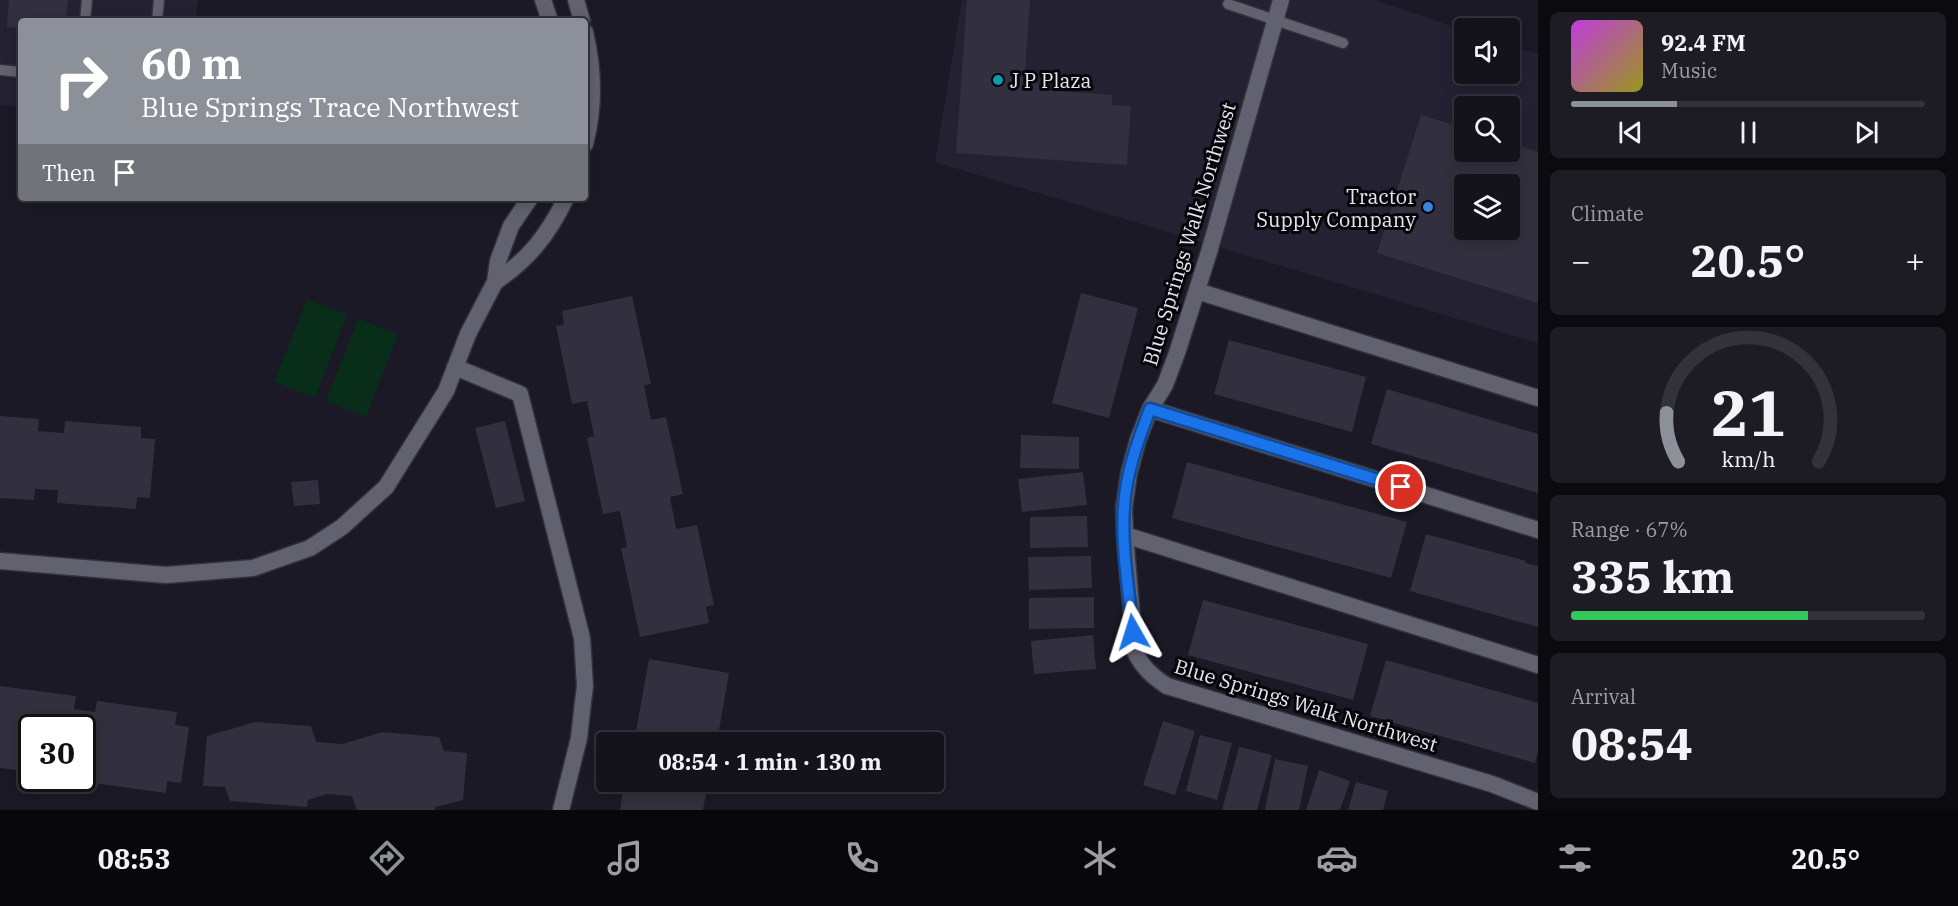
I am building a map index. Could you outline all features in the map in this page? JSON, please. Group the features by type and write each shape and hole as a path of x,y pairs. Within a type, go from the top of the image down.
{"street":[{"path":"543,0 549,18"},
{"path":"576,0 581,18"},
{"name":"Blue Springs Walk Northwest","path":"1281,0 1197,291 1165,385 1150,409 1138,440 1129,473 1124,508 1135,652 1143,667 1167,686 1492,784 1538,802"},
{"path":"588,51 593,82 588,121"},
{"path":"0,561 166,575 253,568 310,548 342,527 386,487 446,391 468,334 495,282 503,243 511,226 528,201"},
{"path":"495,282 518,266 537,246 564,201"},
{"path":"1197,291 1538,398"},
{"path":"455,367 520,394 573,600 582,638 585,686 579,738 561,810"},
{"path":"1150,409 1538,530"},
{"path":"1125,535 1538,665"}],"lane":[{"path":"85,18 87,0"},
{"path":"157,18 159,0"},
{"path":"1227,4 1343,43"},
{"path":"0,70 18,72"}],"shaded area":[{"path":"0,0 198,0 196,18 18,18 18,107 0,105"},
{"path":"962,0 1374,0 1454,27 1454,84 1520,84 1520,48 1538,54 1538,343 935,162"}],"green space":[{"path":"307,299 347,315 315,398 274,382"},
{"path":"358,319 398,334 366,417 326,401"}],"building":[{"path":"9,0 68,0 66,18 18,18 18,28 7,27"},
{"name":"J P Plaza","path":"967,0 1030,0 1025,71 1043,90 1112,95 1112,105 1131,106 1127,165 956,153"},
{"name":"Tractor Supply Company","path":"1421,115 1454,125 1454,162 1520,162 1520,146 1538,152 1538,303 1377,253"},
{"path":"1081,293 1138,308 1109,418 1052,403"},
{"path":"632,296 651,384 644,385 651,420 666,417 683,494 670,497 676,529 697,525 714,605 706,607 709,623 640,637 621,548 627,547 620,511 603,514 587,438 594,436 587,401 572,404 556,326 564,325 562,311"},
{"path":"1229,340 1366,377 1352,432 1214,394"},
{"path":"1387,389 1538,434 1538,493 1371,444"},
{"path":"0,416 39,419 38,431 64,433 65,421 141,427 141,438 155,439 150,498 137,497 136,509 57,503 58,490 35,489 34,500 0,498"},
{"path":"505,421 525,501 496,508 475,428"},
{"path":"1021,435 1079,437 1079,469 1020,468"},
{"path":"1187,462 1407,522 1391,578 1172,518"},
{"path":"1083,472 1087,505 1022,512 1018,479"},
{"path":"318,480 320,504 294,506 291,482"},
{"path":"1087,516 1088,547 1030,548 1030,517"},
{"path":"1426,534 1538,566 1538,627 1410,591"},
{"path":"1091,556 1092,588 1029,590 1028,557"},
{"path":"1094,597 1094,628 1029,629 1029,598"},
{"path":"1203,600 1368,644 1353,700 1188,655"},
{"path":"1093,635 1096,669 1034,674 1031,641"},
{"path":"649,659 729,673 719,732 636,732"},
{"path":"1386,660 1538,703 1538,751 1535,763 1370,716"},
{"path":"0,686 76,696 74,709 95,712 97,701 177,712 175,725 189,727 181,783 167,781 166,793 96,783 96,714 18,714 18,770 0,768"},
{"path":"1163,721 1195,731 1175,795 1143,785"},
{"path":"255,722 311,726 316,742 343,744 382,732 439,737 444,751 467,753 463,800 435,807 435,810 357,810 352,796 327,794 308,800 307,807 230,801 225,787 203,786 207,736"},
{"path":"1200,735 1232,743 1217,800 1186,791"},
{"path":"1239,747 1272,755 1257,810 1222,810"},
{"path":"1275,759 1308,766 1299,810 1265,810"},
{"path":"1319,770 1350,781 1340,810 1306,810"},
{"path":"1356,782 1388,791 1383,810 1348,810"},
{"path":"623,792 706,792 703,810 620,810"}],"place":[{"name":"J P Plaza","path":"998,80"},
{"name":"Tractor Supply Company","path":"1428,207"}],"route":[{"path":"1133,632 1124,508 1129,473 1150,409 1401,487"}]}
